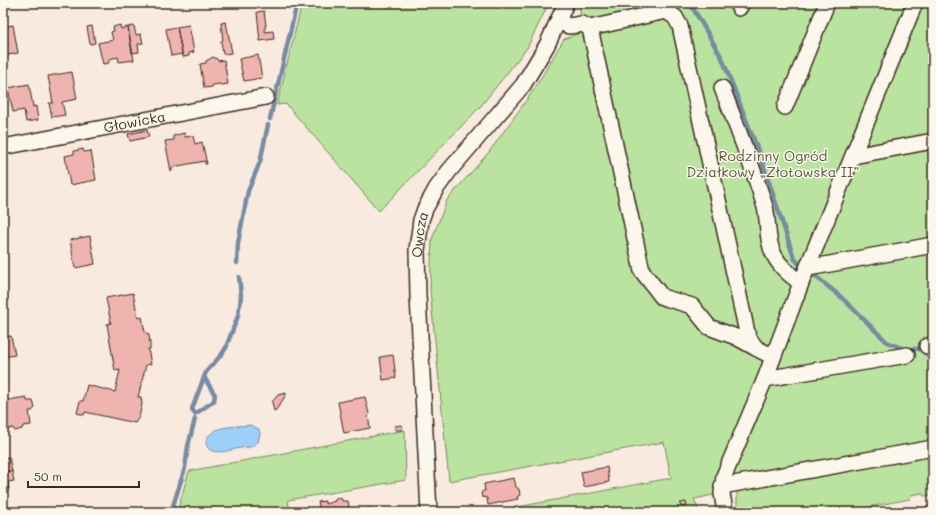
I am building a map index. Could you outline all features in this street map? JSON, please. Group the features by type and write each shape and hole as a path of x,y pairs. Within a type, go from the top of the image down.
{"street":[{"name":"Owcza","path":"429,512 418,296 417,250 421,220 430,199 445,177 523,85 547,45 566,3"},
{"path":"785,107 827,3"},
{"path":"725,512 722,490 724,476 765,379 801,283 915,3"},
{"path":"558,21 569,26 586,26 666,11 675,17 680,26 748,337 756,348"},
{"path":"586,26 642,271 662,297 692,306 709,327 736,337 773,358"},
{"path":"722,88 759,187 768,217 769,239 773,254 782,269 801,283"},
{"name":"Głowicka","path":"3,147 266,97"},
{"path":"853,156 933,141"},
{"path":"808,268 933,246"},
{"path":"765,379 907,355"},
{"path":"722,490 933,448"}],"green space":[{"path":"302,3 549,3 527,48 480,107 379,211 286,104 277,105"},
{"name":"Rodzinny Ogród Działkowy „Złotowska II”","path":"580,3 933,3 933,495 924,496 922,493 911,495 910,499 842,512 739,512 737,505 737,490 694,499 699,512 491,512 671,478 664,442 449,481 430,290 432,239 447,200 489,152 533,91 564,39 583,32"},
{"path":"405,430 406,480 288,500 290,512 177,512 189,471"},
{"path":"933,506 933,512 899,512"}],"water":[{"path":"250,425 259,429 260,434 258,442 251,447 215,452 207,447 206,442 208,436 216,430"}],"building":[{"path":"264,11 266,26 265,32 273,31 274,39 260,41 257,12"},
{"path":"226,22 232,53 223,54 221,23"},
{"path":"13,25 18,53 3,56 3,27"},
{"path":"120,25 121,29 128,27 134,60 119,62 118,57 109,59 109,63 103,64 98,43 113,40 111,32 114,31 113,27"},
{"path":"189,25 194,52 189,53 189,56 183,57 177,27"},
{"path":"92,26 95,43 90,44 87,27"},
{"path":"134,26 136,35 141,34 143,43 138,44 139,52 132,53 128,27"},
{"path":"177,27 182,54 171,56 166,29"},
{"path":"258,55 262,78 244,81 239,59"},
{"path":"213,57 218,61 224,60 228,84 213,85 212,87 204,88 200,64 206,63 206,61"},
{"path":"72,72 77,99 62,102 65,115 52,117 49,103 53,103 48,76"},
{"path":"29,84 33,107 36,106 38,120 26,122 24,110 13,112 8,88"},
{"path":"147,130 149,137 130,141 128,134"},
{"path":"184,133 185,137 193,136 195,144 202,142 207,164 205,164 205,161 172,167 171,171 165,141 174,140 173,136"},
{"path":"83,149 84,152 91,151 96,180 70,185 65,156 74,154 74,151"},
{"path":"90,236 95,264 75,268 70,240"},
{"path":"133,293 138,318 142,317 145,332 149,335 150,343 150,349 148,349 151,364 146,365 138,397 141,397 142,404 139,417 135,423 85,412 84,415 77,413 80,401 83,401 87,385 115,392 120,370 115,371 107,324 111,323 106,298"},
{"path":"11,336 15,355 3,357 3,337"},
{"path":"393,355 396,378 383,380 380,357"},
{"path":"286,393 274,411 272,402 278,395"},
{"path":"26,397 27,401 33,401 35,408 32,411 29,411 31,425 23,426 22,429 15,431 13,428 5,430 3,426 3,401"},
{"path":"365,397 369,414 370,428 344,433 338,402"},
{"path":"402,425 402,430 395,430 395,426"},
{"path":"9,457 12,471 3,472 3,458"},
{"path":"607,467 609,482 584,487 581,472"},
{"path":"12,471 14,481 8,482 9,489 3,490 3,472"},
{"path":"514,478 516,487 519,489 520,495 517,497 518,499 488,505 487,498 482,497 481,493 485,491 484,484"},
{"path":"341,498 342,501 348,501 350,512 311,512 320,510 318,502 325,501 325,504"},
{"path":"686,502 687,506 681,507 680,503"},
{"path":"371,508 372,512 352,512"}],"waterway":[{"path":"270,119 297,3"},
{"path":"690,3 722,58 761,158"},
{"path":"237,263 238,243 248,191 260,162 268,125"},
{"path":"762,161 794,258 801,266"},
{"path":"814,275 841,297 887,342 904,349 919,349"},
{"path":"239,277 241,295 240,305"},
{"path":"228,342 238,316 239,308"},
{"path":"214,401 195,414 192,409 206,372 227,346"},
{"path":"925,353 933,358"},
{"path":"204,377 215,395 214,400"},
{"path":"171,512 185,468 188,446 195,419"}]}
